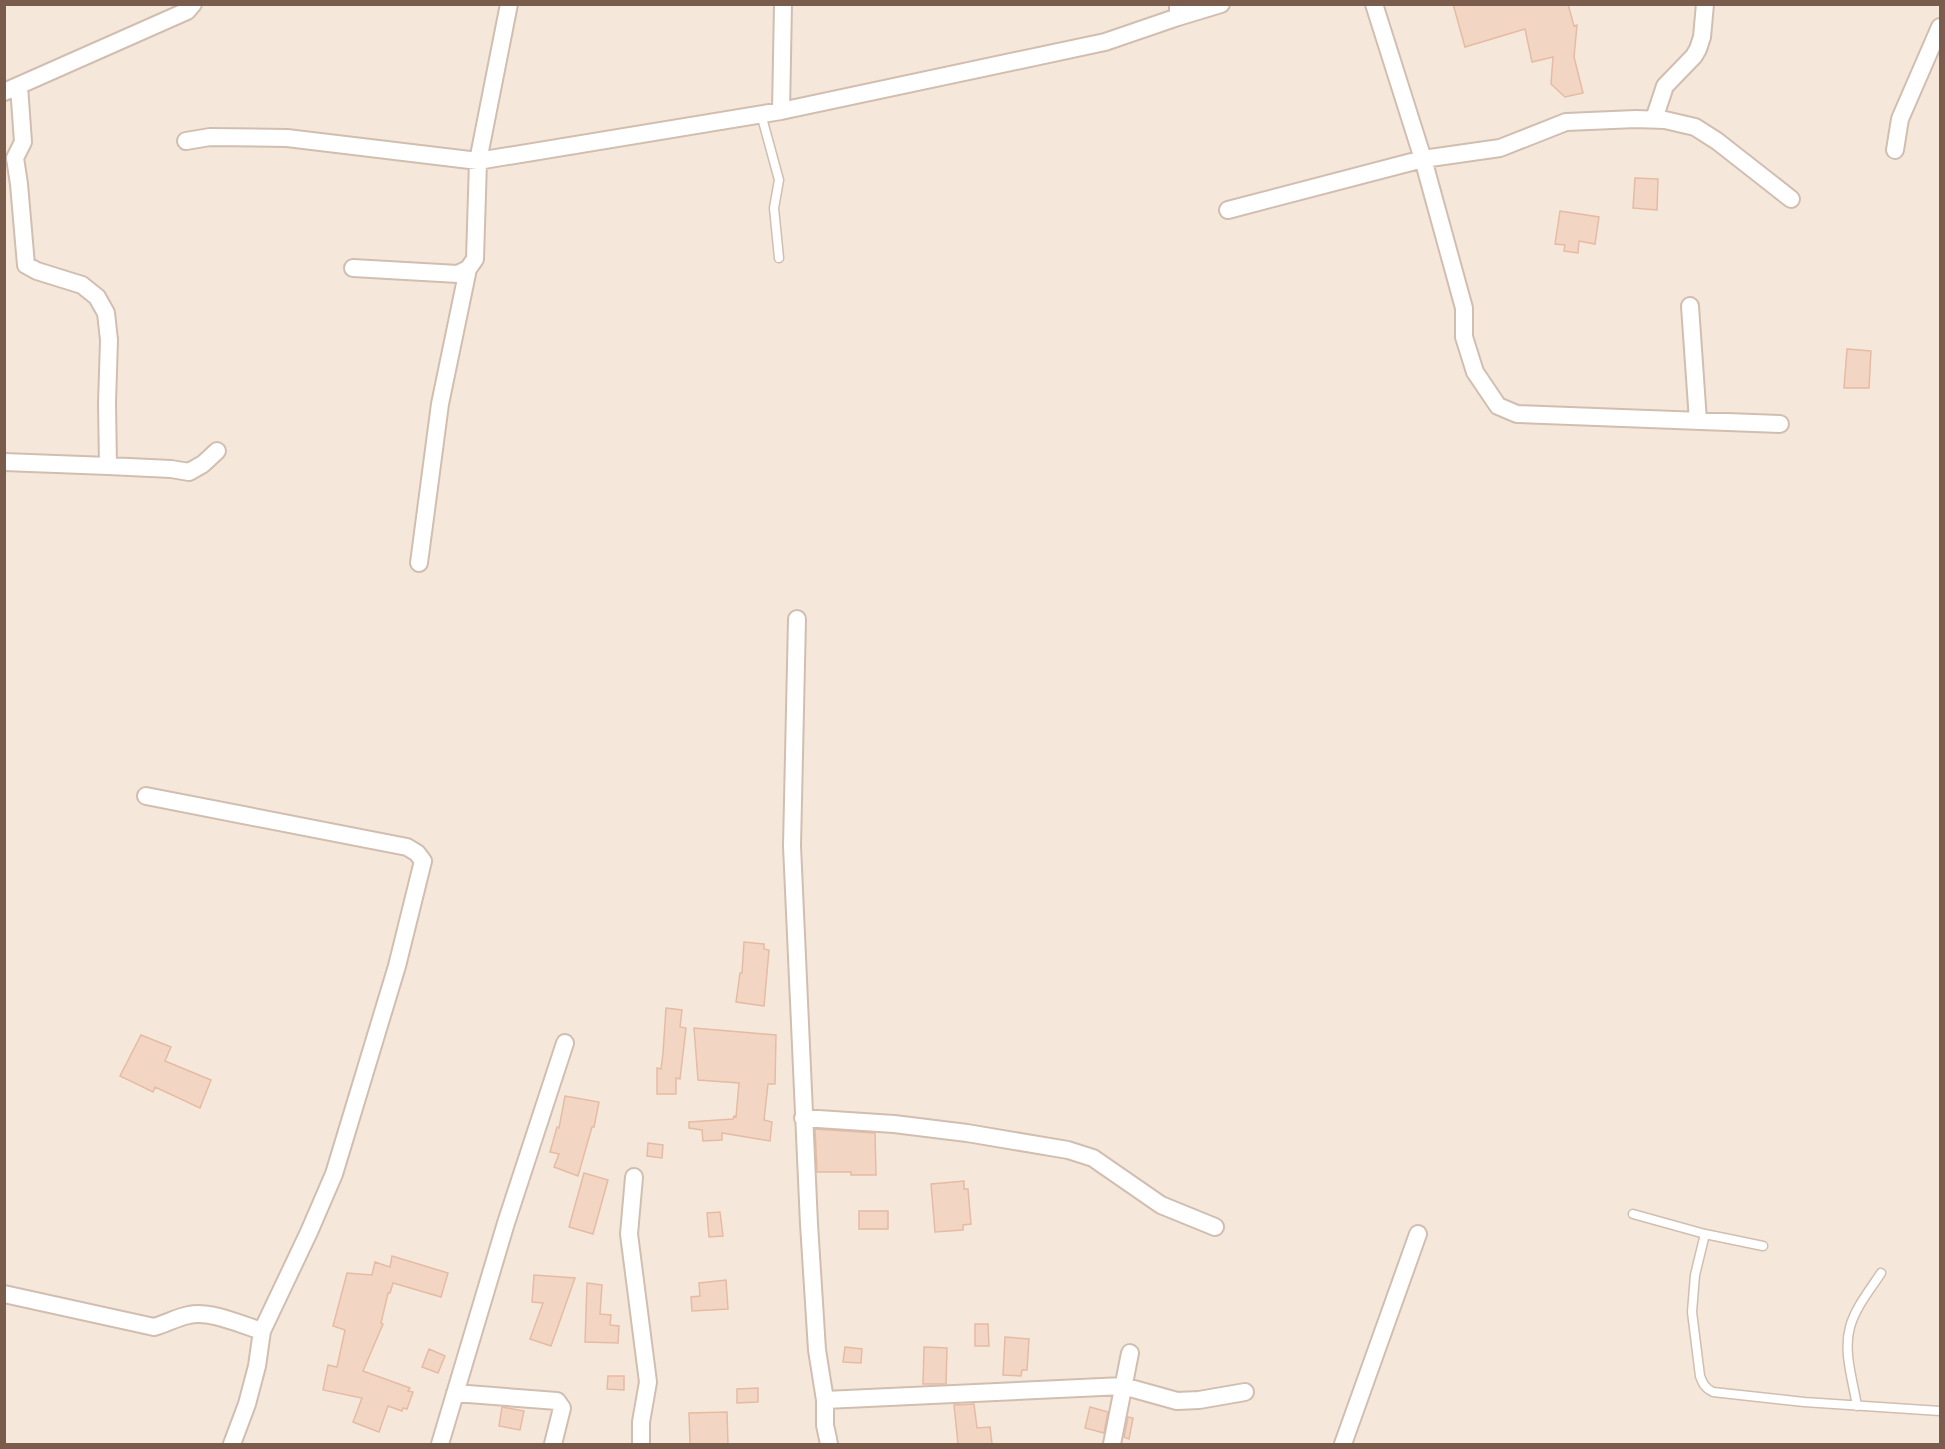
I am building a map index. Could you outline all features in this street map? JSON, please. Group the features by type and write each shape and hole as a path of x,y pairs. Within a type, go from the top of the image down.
{"street":[{"path":"108,466 109,340 106,313 97,297 82,285 37,271 26,265 15,158 23,142 12,89 187,11 193,4"},
{"path":"419,563 440,404 468,269 475,259 478,161 509,4"},
{"path":"781,111 783,4"},
{"path":"186,141 210,137 287,138 478,161 781,111 1105,42 1178,11 1221,4"},
{"path":"1374,4 1423,159 1464,308 1464,337 1475,372 1498,405 1517,414 1780,424"},
{"path":"1654,120 1665,86 1698,49 1702,37 1705,4"},
{"path":"1895,150 1903,110 1941,27"},
{"path":"1228,210 1423,159 1500,148 1566,122 1654,120 1665,120 1695,127 1717,141 1791,199"},
{"path":"353,268 458,274 468,269"},
{"path":"1690,306 1698,421"},
{"path":"4,462 171,469 189,472 203,464 217,451"},
{"path":"797,620 792,846 803,1118 817,1350 829,1444"},
{"path":"146,796 407,847 417,853 423,861 397,966 334,1174 262,1331 257,1366 247,1404 232,1444"},
{"path":"440,1444 506,1223 565,1043"},
{"path":"803,1118 894,1124 967,1133 1068,1150 1093,1158 1161,1205 1215,1227"},
{"path":"634,1177 629,1234 648,1382 640,1422 641,1444"},
{"path":"1343,1444 1418,1234"},
{"path":"4,1294 154,1327 190,1314 204,1314 262,1331"},
{"path":"1112,1444 1130,1353"},
{"path":"825,1400 1123,1386 1177,1401 1199,1400 1245,1392"},
{"path":"455,1393 556,1401 562,1408 554,1444"}],"lane":[{"path":"761,114 779,180 774,208 779,258"},
{"path":"1633,1214 1705,1234 1763,1246"},
{"path":"1705,1234 1695,1275 1692,1312 1703,1385 1713,1392 1857,1406 1941,1411"},
{"path":"1857,1406 1849,1359 1850,1325 1881,1273"}],"shaded area":[{"path":"5,5 1940,5 1940,1444 5,1444"}],"building":[{"path":"1453,4 1568,4 1574,26 1577,25 1574,57 1583,93 1565,97 1551,84 1553,57 1532,62 1525,29 1465,47"},
{"path":"1635,178 1658,179 1657,210 1633,208"},
{"path":"1560,211 1599,217 1595,244 1579,241 1578,253 1564,251 1565,245 1555,244"},
{"path":"1847,349 1871,351 1869,388 1844,388"},
{"path":"744,942 764,944 764,949 769,950 764,1006 736,1002 740,973 742,973"},
{"path":"666,1008 682,1010 680,1027 686,1028 680,1079 676,1078 676,1094 657,1094 657,1068 661,1069"},
{"path":"694,1028 776,1035 775,1084 768,1084 764,1120 772,1122 770,1141 722,1133 722,1140 703,1141 702,1130 689,1128 689,1122 736,1117 739,1083 698,1080"},
{"path":"141,1035 171,1047 165,1061 211,1080 200,1108 155,1087 153,1092 120,1076"},
{"path":"565,1096 599,1102 594,1127 592,1127 578,1176 554,1167 559,1154 550,1152 557,1127 559,1128"},
{"path":"815,1129 875,1133 876,1175 817,1172"},
{"path":"648,1143 663,1145 662,1158 647,1156"},
{"path":"584,1173 608,1180 593,1234 569,1227"},
{"path":"964,1181 964,1189 968,1189 971,1224 963,1225 963,1230 935,1232 931,1184"},
{"path":"859,1211 888,1211 888,1229 859,1229"},
{"path":"720,1212 723,1236 709,1237 707,1213"},
{"path":"392,1256 448,1273 441,1297 393,1283 388,1293 381,1323 383,1324 363,1371 410,1388 408,1391 413,1392 407,1409 403,1408 402,1411 388,1406 379,1432 353,1422 362,1398 323,1390 328,1365 337,1367 345,1330 333,1326 347,1273 372,1275 375,1262 390,1267"},
{"path":"534,1275 575,1278 551,1346 530,1339 543,1303 532,1302"},
{"path":"726,1280 728,1309 692,1311 691,1297 700,1296 699,1283"},
{"path":"587,1283 602,1285 600,1314 611,1315 610,1325 619,1326 618,1343 585,1342"},
{"path":"975,1324 988,1324 989,1346 975,1346"},
{"path":"1005,1337 1029,1339 1027,1370 1022,1370 1021,1376 1003,1375"},
{"path":"845,1347 862,1349 861,1363 843,1362"},
{"path":"924,1347 947,1348 946,1384 923,1384"},
{"path":"429,1349 445,1356 438,1373 422,1367"},
{"path":"608,1376 624,1376 624,1390 607,1389"},
{"path":"758,1388 758,1402 737,1403 737,1389"},
{"path":"974,1404 977,1428 990,1427 992,1444 958,1444 954,1405"},
{"path":"502,1407 524,1411 520,1430 499,1426"},
{"path":"1090,1407 1108,1412 1104,1433 1085,1428"},
{"path":"727,1412 728,1444 690,1444 689,1413"},
{"path":"1128,1417 1133,1418 1129,1439 1124,1437"}]}
